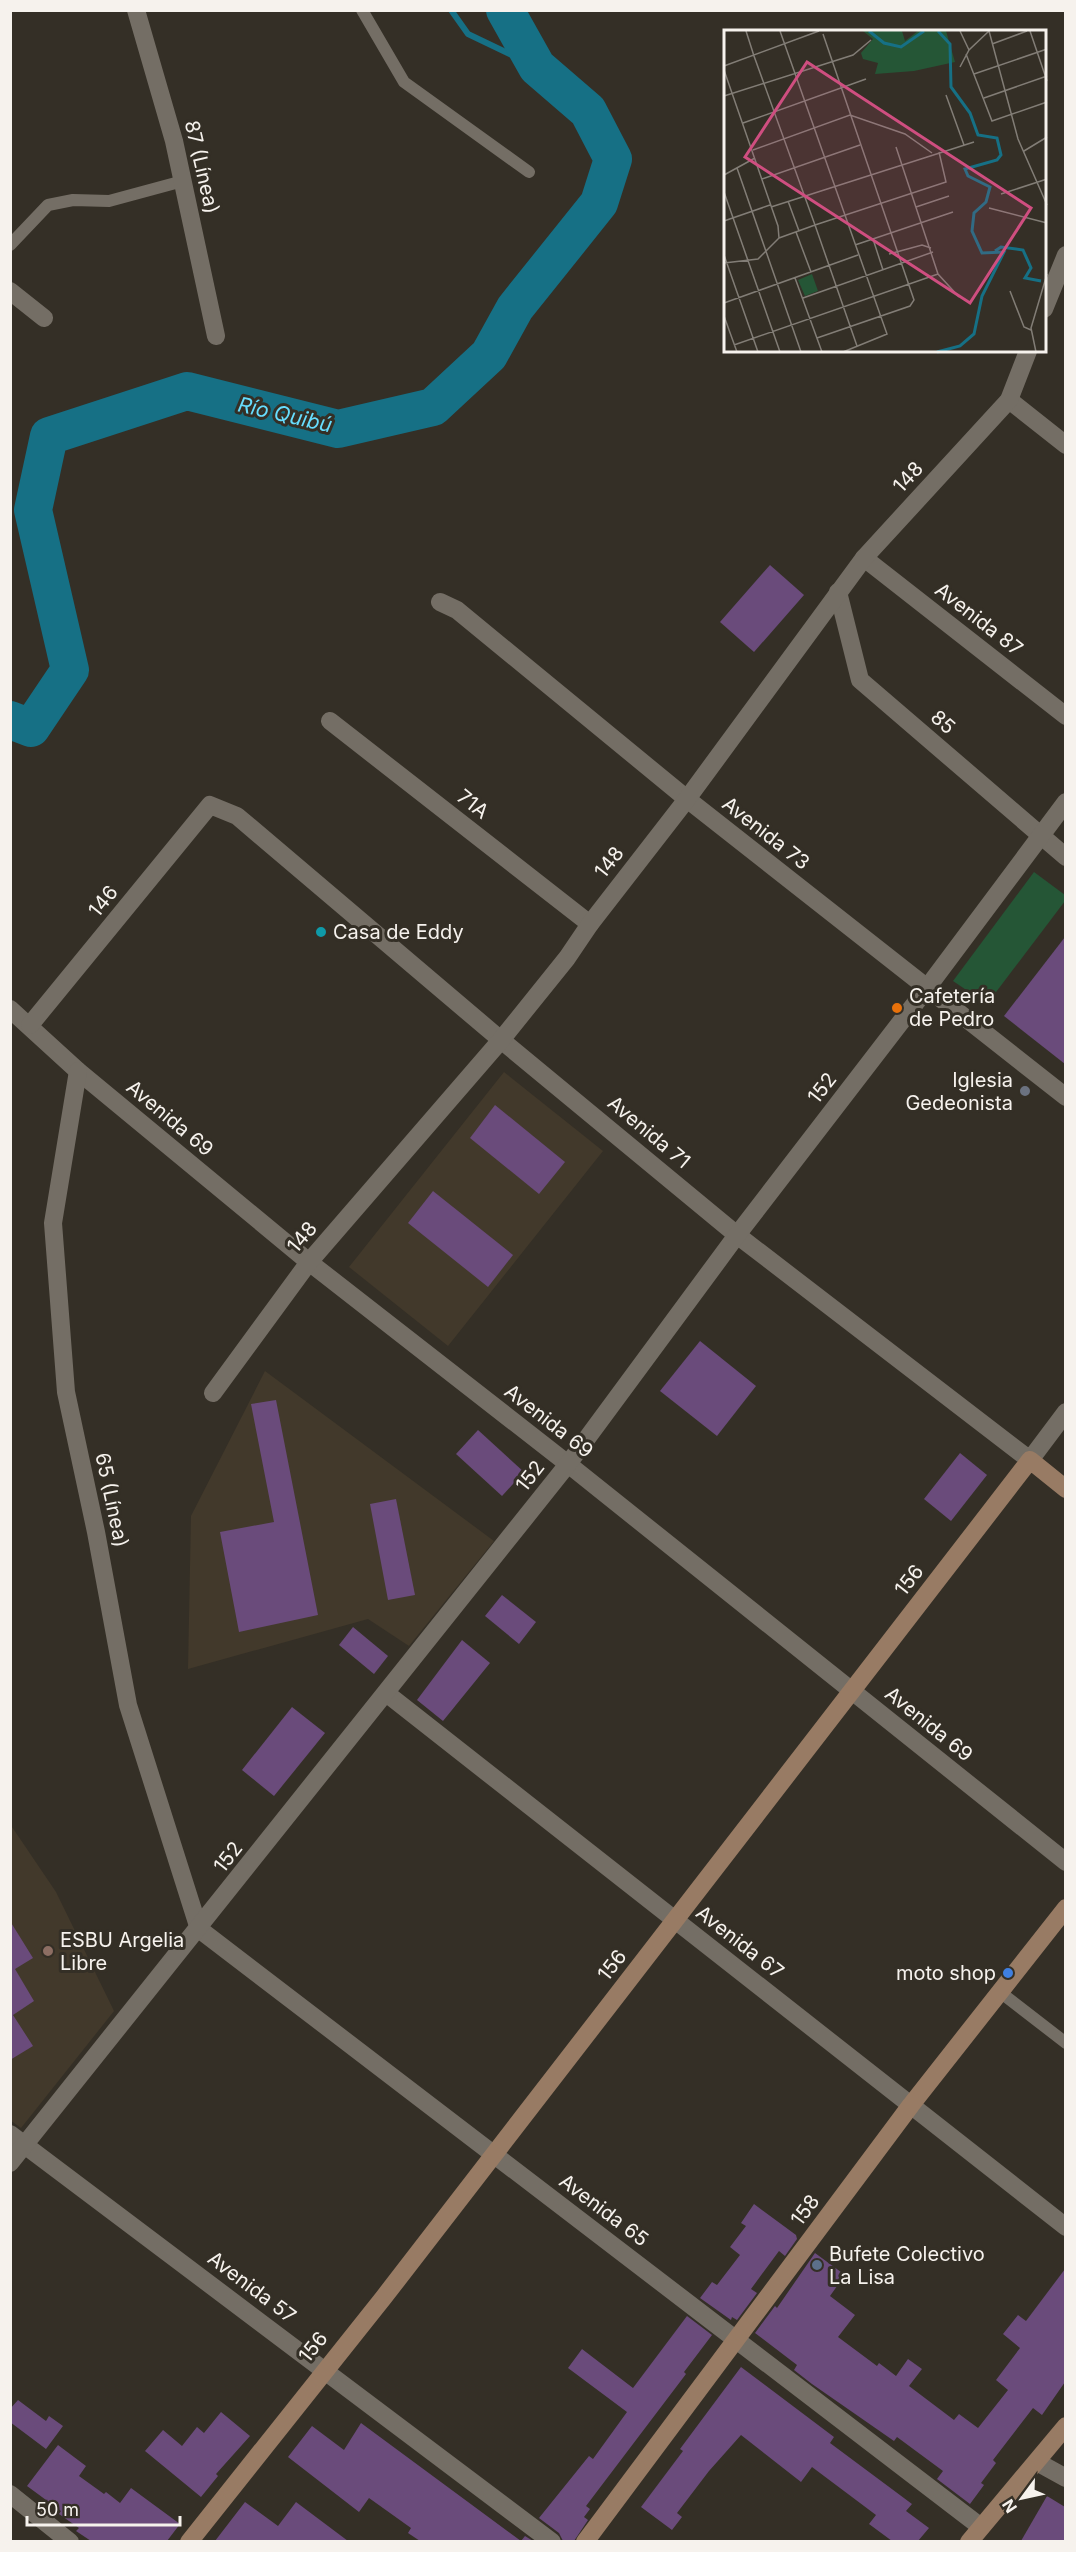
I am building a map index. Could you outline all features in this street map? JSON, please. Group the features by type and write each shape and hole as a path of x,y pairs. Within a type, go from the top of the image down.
{"street":[{"name":"87 (Línea)","path":"136,10 174,141 216,336"},
{"path":"1046,304 1065,255"},
{"path":"10,291 44,318"},
{"name":"148","path":"213,1393 309,1262 501,1040 567,958 590,924 687,799 864,558 1009,400 1028,352"},
{"path":"1009,400 1065,445"},
{"name":"Avenida 87","path":"864,558 1065,716"},
{"name":"85","path":"838,592 860,680 1065,857"},
{"name":"Avenida 73","path":"440,602 457,610 687,799 1065,1097"},
{"name":"71A","path":"330,721 590,924"},
{"name":"152","path":"10,2163 18,2139 199,1929 568,1464 737,1235 927,988 1065,802"},
{"name":"146","path":"30,1025 210,805"},
{"name":"Avenida 71","path":"210,805 237,816 501,1040 737,1235 1065,1489"},
{"name":"Avenida 69","path":"10,1009 78,1071 309,1262 568,1464 1065,1862"},
{"name":"65 (Línea)","path":"78,1071 53,1223 66,1392 96,1532 129,1706 199,1929"},
{"name":"156","path":"189,2541 324,2369 384,2297 1065,1412"},
{"name":"Avenida 67","path":"386,1693 1065,2227"},
{"name":"158","path":"585,2541 911,2105 1065,1908"},
{"name":"Avenida 65","path":"199,1929 981,2527"},
{"name":"Avenida 57","path":"18,2139 552,2541"},
{"path":"969,2541 1065,2426"},
{"path":"1037,2462 1065,2478"},
{"path":"10,2494 70,2541"}],"lane":[{"path":"362,10 404,82 529,172"},
{"path":"10,244 48,205 73,200 109,201 183,181"},
{"path":"1000,1992 1065,2043"}],"shaded area":[{"path":"504,1072 603,1151 448,1346 349,1267"},
{"path":"265,1371 494,1541 409,1646 368,1619 188,1669 191,1516"},
{"name":"ESBU Argelia Libre","path":"10,1824 56,1892 114,2011 21,2128 10,2120"}],"green space":[{"path":"1034,872 1065,895 1065,901 987,1004 953,981"}],"building":[{"path":"770,565 804,595 754,652 720,622"},
{"path":"1065,937 1065,1064 1004,1016"},
{"path":"495,1105 565,1162 539,1194 470,1138"},
{"path":"433,1191 513,1255 488,1287 408,1223"},
{"path":"700,1341 756,1386 717,1436 660,1391"},
{"path":"276,1400 318,1615 239,1632 220,1532 274,1522 251,1404"},
{"path":"478,1430 524,1472 502,1496 456,1454"},
{"path":"960,1453 987,1475 951,1521 924,1499"},
{"path":"396,1499 415,1595 388,1600 370,1504"},
{"path":"502,1595 536,1622 519,1644 485,1616"},
{"path":"353,1627 388,1656 374,1674 339,1645"},
{"path":"462,1640 490,1663 443,1721 417,1700"},
{"path":"292,1707 325,1733 274,1796 242,1770"},
{"path":"10,1921 33,1958 15,1969 34,2001 13,2015 33,2046 10,2060"},
{"path":"754,2204 796,2235 797,2239 785,2256 779,2251 751,2289 757,2293 737,2320 732,2317 731,2320 700,2298 712,2282 717,2285 740,2255 730,2247 746,2226 741,2223"},
{"path":"815,2253 845,2275 830,2296 855,2315 838,2337 877,2366 879,2363 896,2376 908,2359 922,2369 909,2386 954,2420 959,2414 978,2428 1008,2390 996,2380 1020,2348 1003,2334 1018,2315 1026,2321 1065,2269 1065,2382 1042,2415 1033,2408 993,2460 996,2463 981,2483 984,2485 970,2504 937,2479 943,2471 897,2437 894,2441 812,2384 794,2370 797,2365 755,2333 775,2306 777,2308"},
{"path":"687,2316 712,2335 684,2372 686,2374 586,2506 590,2509 584,2517 588,2520 574,2541 563,2541 559,2533 539,2518 589,2456 593,2459 627,2412 568,2368 582,2349 633,2388"},
{"path":"741,2367 834,2437 830,2443 912,2504 906,2511 929,2528 918,2541 892,2541 869,2524 876,2515 812,2467 801,2482 741,2435 709,2471 677,2513 682,2517 672,2530 641,2507 683,2451 680,2449"},
{"path":"18,2400 46,2421 49,2416 63,2426 46,2449 10,2422 10,2409"},
{"path":"221,2412 250,2436 216,2474 218,2476 201,2497 145,2451 163,2430 182,2446 197,2427 204,2433"},
{"path":"361,2423 521,2541 420,2541 408,2533 411,2528 369,2498 359,2512 288,2457 312,2426 344,2450"},
{"path":"58,2445 86,2466 79,2476 104,2494 106,2492 120,2503 131,2488 180,2524 167,2541 91,2541 76,2531 79,2528 59,2514 61,2511 27,2486"},
{"path":"1047,2496 1065,2507 1065,2541 1021,2541"},
{"path":"245,2502 278,2526 296,2502 348,2541 215,2541"},
{"path":"525,2536 533,2541 521,2541"}],"waterway":[{"path":"451,10 468,34 537,67"},
{"name":"Río Quibú","path":"10,720 31,728 70,670 33,510 49,436 187,391 338,429 433,407 489,355 515,308 599,203 613,159 588,111 537,67 505,10"}],"place":[{"name":"Casa de Eddy","path":"321,932"},
{"name":"Cafetería de Pedro","path":"897,1008"},
{"name":"Iglesia Gedeonista","path":"1025,1091"},
{"name":"ESBU Argelia Libre","path":"48,1951"},
{"name":"moto shop","path":"1008,1973"},
{"name":"Bufete Colectivo La Lisa","path":"817,2265"}]}
